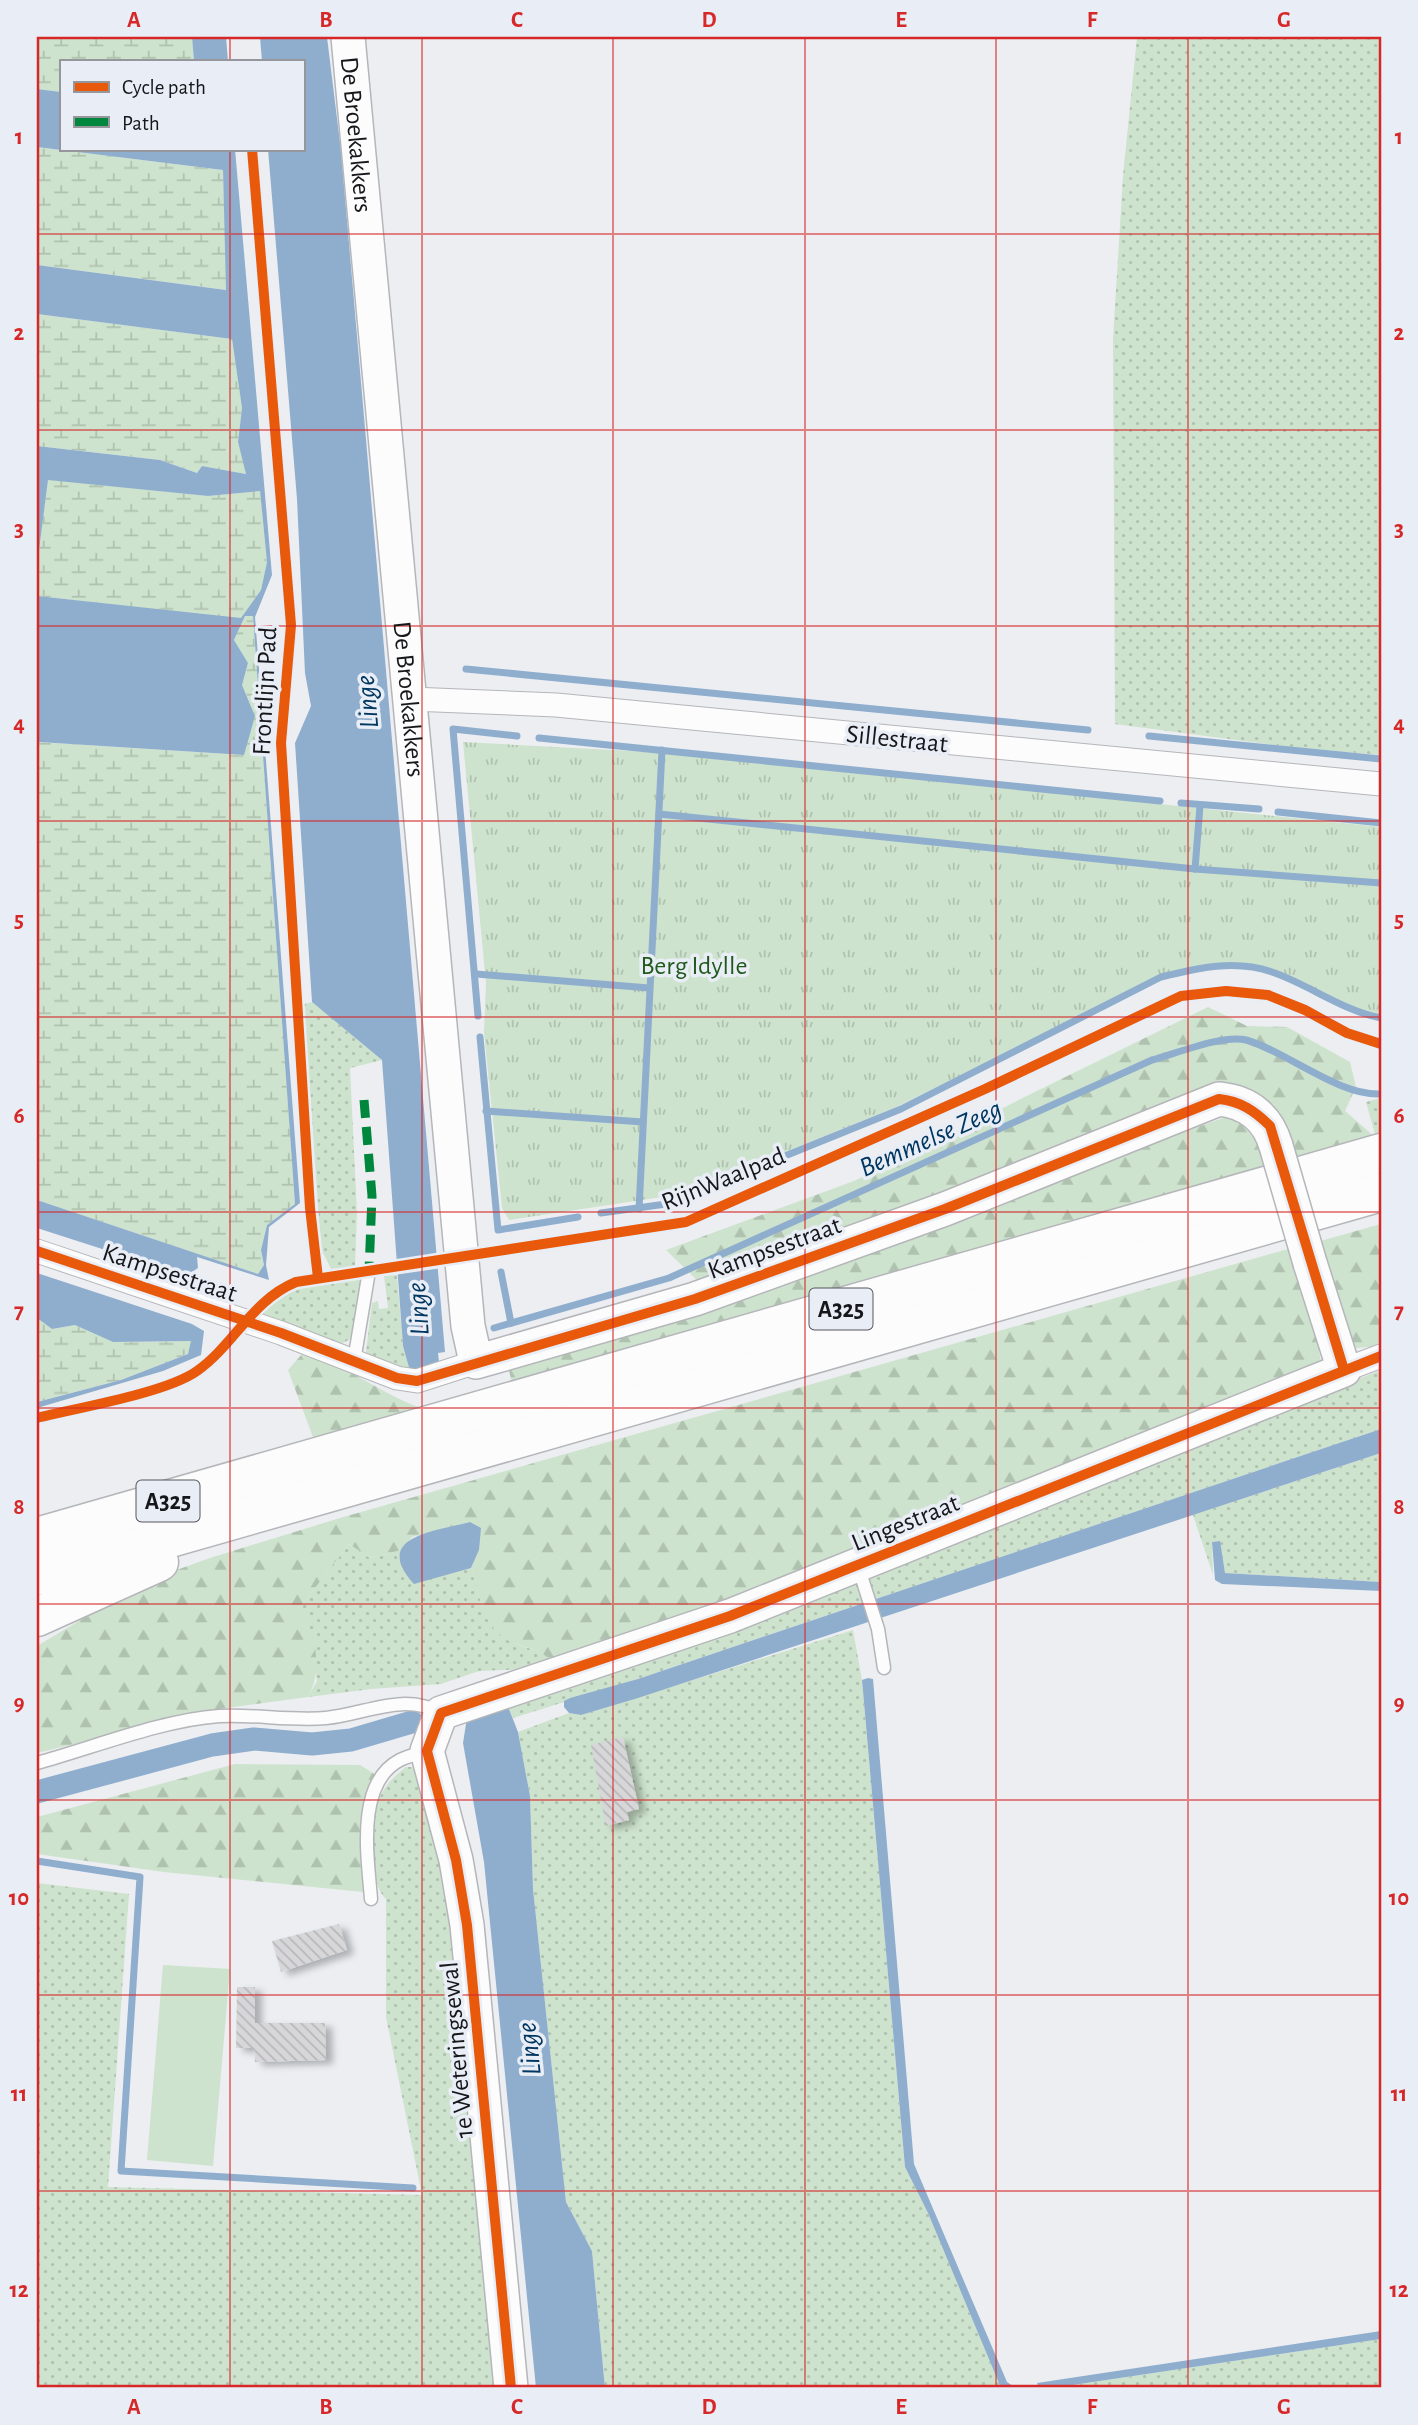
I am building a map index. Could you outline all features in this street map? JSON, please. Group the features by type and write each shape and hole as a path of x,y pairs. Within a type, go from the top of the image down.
{"highway":[{"name":"A325","path":"37,1537 1381,1153"},
{"name":"A325","path":"37,1576 1381,1192"},
{"path":"37,1617 158,1563 224,1524"}],"street":[{"name":"De Broekakkers","path":"348,37 468,1326 476,1362"},
{"name":"Sillestraat","path":"411,699 556,705 1381,784"},
{"name":"Kampsestraat","path":"37,1251 281,1333 397,1378 417,1381 695,1300 945,1209 1219,1099 1235,1101 1258,1114 1270,1126 1343,1370"},
{"name":"Lingestraat","path":"441,1713 730,1616 1381,1356"},
{"path":"427,1751 441,1713"},
{"name":"1e Weteringsewal","path":"427,1751 456,1860 467,1925 512,2388"}],"lane":[{"path":"354,1361 369,1271"},
{"path":"858,1565 878,1629 884,1668"},
{"path":"37,1763 149,1731 219,1716 329,1718 406,1704 425,1704 441,1713"},
{"path":"371,1899 365,1828 375,1793 385,1773 399,1760 427,1751"}],"green space":[{"path":"37,37 192,37 194,60 60,60 60,92 37,89"},
{"path":"1137,37 1381,37 1381,755 1288,747 1115,724 1113,339 1123,176"},
{"path":"37,147 223,170 227,290 37,265"},
{"path":"37,314 232,339 242,408 238,442 247,474 202,466 197,473 160,460 37,446"},
{"path":"48,479 208,496 260,491 267,562 261,590 241,619 37,596 37,566"},
{"path":"245,616 253,616 295,1204 267,1225 261,1250 264,1265 258,1274 37,1200 38,742 243,755 255,716 242,685 248,663 234,640"},
{"name":"Berg Idylle","path":"463,742 669,753 1381,827 1381,1016 1353,1007 1286,975 1258,967 1230,965 1175,973 1161,977 896,1107 682,1194 509,1220 502,1208 484,1033 486,983"},
{"path":"312,1002 382,1060 350,1068 357,1213 355,1267 331,1269 321,1249 304,1004"},
{"path":"1208,1007 1247,1026 1287,1027 1350,1062 1356,1087 1345,1111 1376,1138 1293,1162 1245,1100 705,1288 666,1250 854,1181"},
{"path":"1381,1098 1381,1137 1376,1138 1366,1102"},
{"path":"1226,1117 1247,1123 1273,1167 512,1384 509,1370"},
{"path":"1381,1224 1381,1346 1356,1348 1348,1341 1317,1242"},
{"path":"1288,1249 1317,1335 1321,1363 558,1668 541,1653 511,1642 494,1629 480,1600 471,1568 479,1550 470,1522 412,1537 401,1550 370,1558 349,1544 302,1605 316,1651 316,1674 308,1697 219,1709 37,1753 37,1646 146,1581 210,1558 340,1518"},
{"path":"397,1275 403,1346 410,1371 368,1357 366,1352 372,1303 378,1301 379,1309 388,1308 384,1276"},
{"path":"363,1279 352,1338 338,1346 261,1317 279,1297 292,1291"},
{"path":"37,1318 52,1329 75,1325 113,1342 192,1341 188,1354 121,1380 37,1402"},
{"path":"302,1354 334,1364 393,1396 425,1409 314,1440 288,1370"},
{"path":"1381,1370 1381,1429 638,1679 513,1718 507,1704 855,1576"},
{"path":"1381,1453 1381,1582 1225,1573 1219,1541 1212,1542 1213,1575 1193,1515"},
{"path":"349,1544 370,1558 401,1550 399,1558 414,1583 471,1568 484,1610 495,1629 512,1642 540,1652 558,1668 479,1671 441,1684 308,1697 317,1681 302,1605"},
{"path":"853,1630 862,1680 905,2167 928,2213 1001,2388 605,2388 592,2251 566,2202 533,1889 530,1796 518,1732 569,1713 581,1715"},
{"path":"235,1764 360,1765 376,1775 361,1817 363,1892 164,1872 37,1854 37,1817"},
{"path":"406,1767 417,1767 441,1819 501,2388 37,2388 37,1883 129,1894 108,2187 422,2195 386,2017 386,1899 376,1879 372,1852 373,1825 380,1797 389,1782"},
{"path":"163,1965 230,1969 213,2166 147,2160"},
{"path":"1381,2339 1381,2388 1053,2388"}],"water":[{"path":"192,37 226,37 228,60 194,60"},
{"name":"Linge","path":"260,37 327,37 341,151 445,1352 438,1353 439,1362 410,1371 403,1346 382,1060 312,1002 295,743 311,706 305,673 297,499 268,150 304,150 304,60 262,60"},
{"path":"37,89 60,92 60,150 37,147"},
{"path":"61,150 235,150 272,575 255,617 300,1203 269,1227 266,1265 269,1280 197,1257 198,1268 186,1276 37,1228 37,1200 258,1274 264,1265 261,1250 267,1225 295,1204 253,616 245,616 234,640 248,663 242,685 255,716 244,755 39,742 37,755 37,596 241,618 261,590 267,562 260,491 208,496 48,480 37,566 37,446 160,460 197,473 202,466 246,474 238,442 242,408 232,339 37,314 37,265 226,290 223,170"},
{"path":"37,1273 192,1324 204,1331 201,1355 163,1371 37,1408 37,1402 121,1380 188,1354 191,1341 113,1342 75,1325 52,1329 37,1318"},
{"path":"1381,1429 1381,1453 638,1698 581,1715 569,1713 564,1707 564,1701 570,1698 638,1679"},
{"path":"470,1522 481,1528 479,1550 471,1568 414,1584 402,1568 400,1555 404,1546 413,1538 426,1533"},
{"path":"1220,1541 1225,1573 1381,1582 1381,1591 1222,1584 1215,1580 1212,1542"},
{"path":"873,1679 914,2164 1007,2382 1016,2388 1001,2388 928,2213 905,2167 862,1680"},
{"name":"Linge","path":"507,1704 518,1732 530,1796 533,1889 566,2202 592,2251 605,2388 536,2388 484,1862 463,1743 467,1718"},
{"path":"1381,2331 1381,2339 1053,2388 1039,2388 1037,2383"}],"pier":[{"path":"441,1255 442,1268 394,1275 393,1262"}],"building":[{"path":"623,1737 639,1809 627,1812 629,1820 606,1826 591,1745"},
{"path":"339,1924 347,1950 281,1972 272,1941"},
{"path":"237,1987 255,1987 255,2023 325,2023 326,2060 255,2062 254,2048 236,2048"}],"waterway":[{"path":"466,669 1088,730"},
{"path":"478,1016 453,729 517,736"},
{"path":"1149,736 1381,759"},
{"path":"539,738 1160,801"},
{"path":"639,1209 662,750"},
{"path":"1181,803 1259,809"},
{"path":"1195,869 1200,806"},
{"path":"1278,812 1381,823"},
{"path":"659,814 1195,869 1381,883"},
{"path":"601,1213 666,1204 901,1109 1161,977 1216,966 1258,968 1286,977 1352,1009 1381,1018"},
{"path":"476,974 649,988"},
{"path":"480,1037 498,1230 578,1217"},
{"name":"Bemmelse Zeeg","path":"494,1328 669,1278 1152,1060 1199,1046 1225,1040 1246,1040 1347,1088 1381,1094"},
{"path":"486,1111 643,1122"},
{"path":"501,1272 511,1323"},
{"path":"37,1792 212,1745 254,1739 312,1744 351,1740 412,1722"},
{"path":"37,1861 140,1877 121,2171 413,2188"}],"marked path":[{"path":"364,1100 372,1196 369,1271"}],"cycle path":[{"name":"Frontlijn Pad","path":"252,150 291,625 281,743 310,1208 318,1278"},
{"name":"RijnWaalpad","path":"37,1418 143,1393 183,1379 197,1371 222,1349 267,1300 296,1282 686,1222 985,1089 1181,996 1226,991 1268,995 1305,1010 1347,1033 1381,1044"},
{"path":"37,1251 281,1333 397,1378 417,1381 695,1299 945,1209 1219,1099 1247,1108 1270,1126 1344,1370"},
{"path":"511,2388 467,1925 456,1860 427,1751 441,1713 730,1616 1381,1356"}]}
